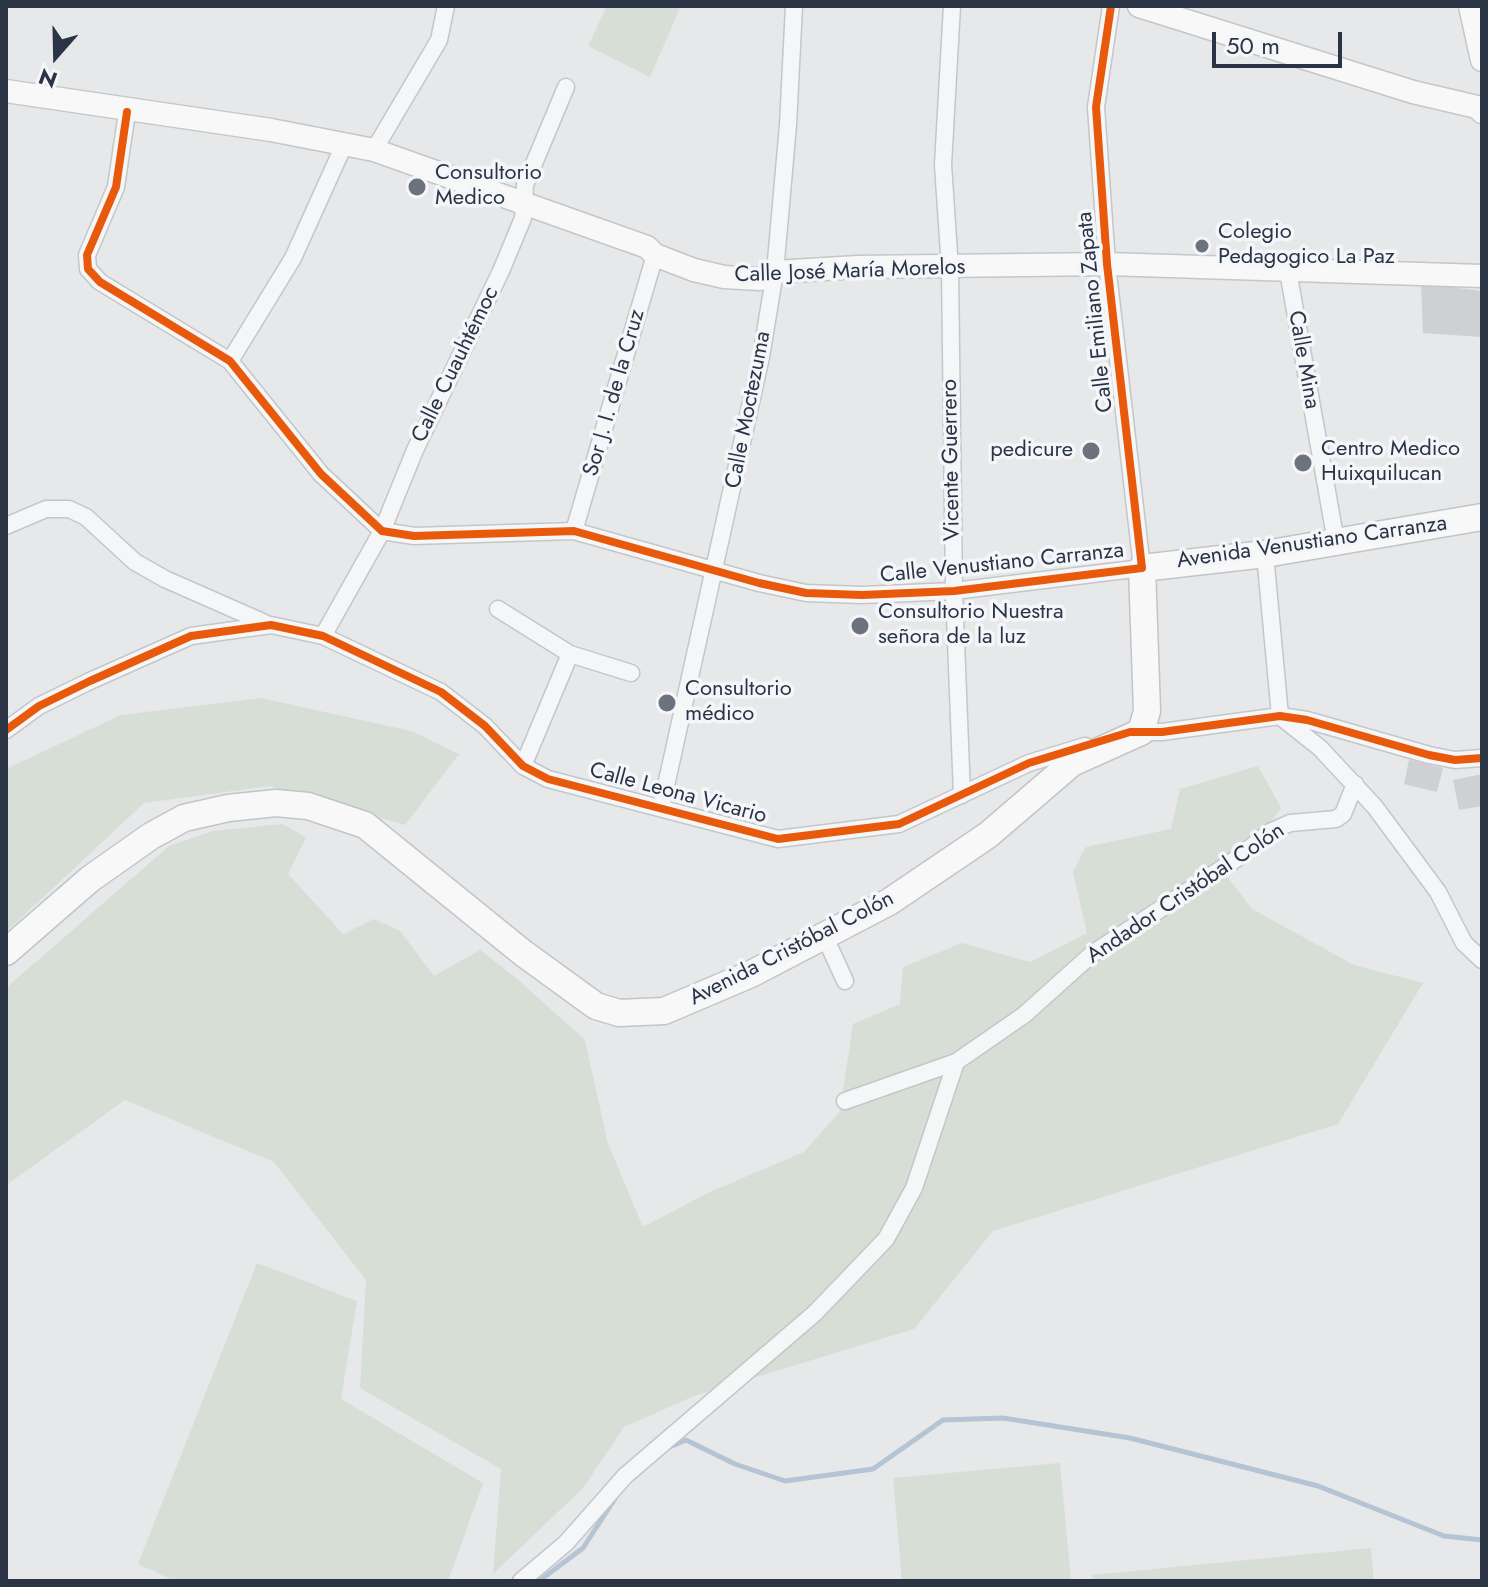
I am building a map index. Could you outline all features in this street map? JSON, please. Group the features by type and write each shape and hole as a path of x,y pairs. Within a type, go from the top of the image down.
{"main road":[{"path":"1139,6 1413,92 1481,104"},
{"path":"1470,6 1482,60"},
{"name":"Calle José María Morelos","path":"6,91 127,112 271,130 374,150 523,201 647,247 655,255 724,277 760,279 775,272 858,267 1107,264 1482,276"},
{"name":"Avenida Venustiano Carranza","path":"1142,568 1265,554 1482,517"},
{"path":"1141,732 1147,711 1142,568"},
{"name":"Avenida Cristóbal Colón","path":"6,952 90,879 151,836 184,818 228,808 276,803 308,806 365,825 596,1006 619,1013 664,1011 825,937 950,863 1072,763 1141,732"}],"street":[{"path":"374,150 439,40 446,6"},
{"name":"Calle Moctezuma","path":"661,808 761,357 775,272 788,125 794,6"},
{"name":"Vicente Guerrero","path":"952,6 943,165 950,268 954,591 962,795"},
{"name":"Calle Emiliano Zapata","path":"1111,6 1096,107 1107,264 1142,568"},
{"name":"Calle Cuauhtémoc","path":"323,636 382,531 415,450 501,271 523,218 525,185 566,87"},
{"path":"127,112 116,187 87,255 88,269 100,282 230,361 321,474 382,531"},
{"path":"230,361 293,258 344,145"},
{"name":"Sor J. I. de la Cruz","path":"574,531 655,255"},
{"name":"Calle Mina","path":"1288,271 1336,542"},
{"path":"6,526 46,509 69,509 86,517 135,562 165,579 271,625"},
{"name":"Calle Venustiano Carranza","path":"382,531 414,536 574,531 806,593 862,595 954,591 1142,568"},
{"path":"1265,554 1280,716 1320,748 1355,784 1438,892 1464,943 1482,960"},
{"path":"498,609 570,654 631,673"},
{"name":"Calle Leona Vicario","path":"6,730 65,693 191,636 271,625 323,636 441,692 485,726 523,766 548,779 778,839 899,824 1029,763 1130,732 1280,716 1307,720 1429,755 1455,760 1482,758"},
{"path":"523,766 570,654"},
{"name":"Andador Cristóbal Colón","path":"956,1062 1024,1015 1092,954 1232,862 1270,832 1290,823 1336,819 1343,814 1355,784"},
{"path":"825,937 845,981"},
{"path":"845,1101 956,1062"},
{"path":"521,1581 566,1543 625,1476 815,1313 886,1239 914,1188 956,1062"}],"shaded area":[{"path":"607,6 681,6 650,77 588,46"},
{"path":"261,698 411,731 459,754 405,825 270,786 144,803 6,932 6,769 121,715"},
{"path":"1258,766 1281,808 1267,826 1216,862 1252,909 1354,965 1423,983 1338,1124 993,1231 914,1329 694,1396 624,1427 583,1488 493,1574 501,1469 360,1388 366,1280 274,1162 125,1100 6,1185 6,988 169,846 213,831 282,824 306,837 288,874 343,934 374,919 400,931 434,976 480,950 585,1040 608,1144 643,1227 710,1192 804,1152 840,1111 853,1024 900,1004 903,967 962,943 1030,962 1087,933 1073,872 1086,847 1171,829 1180,789"},
{"path":"257,1263 357,1301 341,1399 483,1483 448,1581 175,1581 138,1564"},
{"path":"1060,1463 1071,1581 902,1581 893,1478"},
{"path":"1371,1548 1374,1581 1093,1581 1092,1575"}],"building":[{"path":"1421,283 1482,291 1482,337 1423,333"},
{"path":"1409,760 1443,768 1437,792 1404,784"},
{"path":"1482,775 1482,806 1459,810 1453,780"}],"waterway":[{"path":"667,1448 686,1440 735,1464 785,1481 873,1469 943,1420 1003,1418 1130,1438 1318,1486 1444,1536 1482,1540"},
{"path":"539,1581 583,1548 616,1497"}],"cycle path":[{"path":"127,112 116,187 87,255 88,269 100,282 230,361 321,474 382,531 414,536 574,531 759,583 806,593 862,595 954,591 1142,568 1107,264 1096,107 1111,6"},
{"path":"6,730 39,706 191,636 271,625 323,636 441,692 485,726 523,766 548,779 778,839 899,824 1029,763 1130,732 1162,732 1280,716 1307,720 1429,755 1455,760 1482,758"}],"place":[{"name":"Consultorio Medico","path":"417,187"},
{"name":"Colegio Pedagogico La Paz","path":"1202,246"},
{"name":"pedicure","path":"1091,451"},
{"name":"Centro Medico Huixquilucan","path":"1303,463"},
{"name":"Consultorio Nuestra señora de la luz","path":"860,626"},
{"name":"Consultorio médico","path":"667,703"}]}
